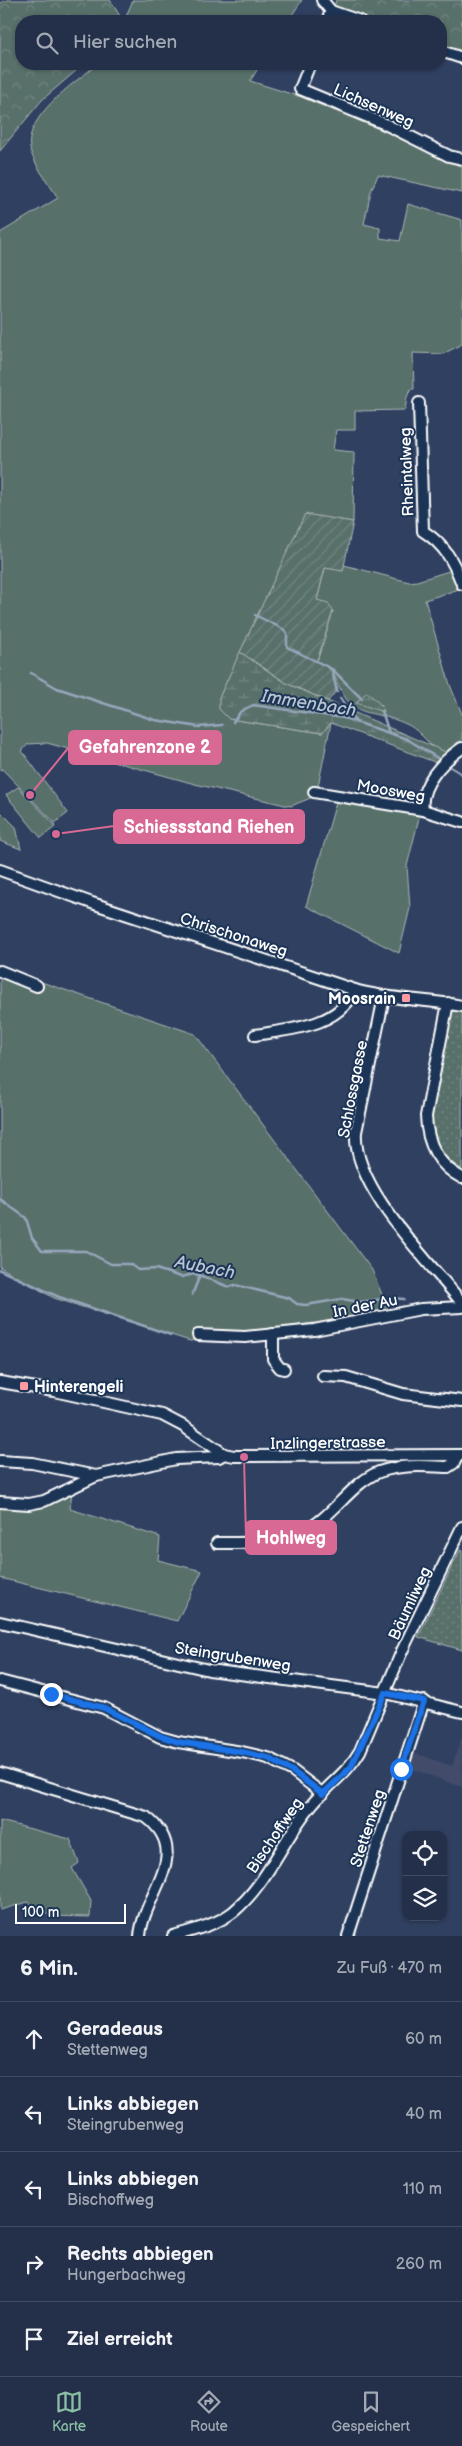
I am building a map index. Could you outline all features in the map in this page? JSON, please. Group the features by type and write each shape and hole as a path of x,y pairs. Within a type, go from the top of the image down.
{"street":[{"path":"322,0 332,11 343,15"},
{"path":"330,15 332,11"},
{"path":"447,53 462,58"},
{"name":"Lichsenweg","path":"308,70 300,89 385,124 449,156 462,159"},
{"name":"Rheintalweg","path":"419,403 423,531 436,539 446,550 457,569 462,584"},
{"path":"423,810 424,793 432,778 448,758 462,748"},
{"name":"Moosweg","path":"314,792 423,810 462,822"},
{"name":"Chrischonaweg","path":"0,870 86,902 355,990 384,997 424,999 462,1006"},
{"path":"0,971 37,986"},
{"path":"255,1035 296,1028 329,1018 351,1000 355,990"},
{"name":"Schlossgasse","path":"384,997 356,1132 356,1151 367,1177 404,1234 462,1303"},
{"path":"448,1003 426,1116 430,1144 449,1170 462,1178"},
{"name":"In der Au","path":"198,1335 245,1336 314,1330 421,1309 462,1307"},
{"path":"273,1334 273,1359 280,1368 284,1369"},
{"path":"323,1376 346,1377 403,1394 462,1401"},
{"name":"Inzlingerstrasse","path":"0,1382 63,1392 162,1416 183,1426 224,1454 244,1458 460,1455"},
{"path":"0,1502 29,1504 44,1501 96,1476 165,1460 219,1457 224,1454"},
{"path":"217,1544 262,1543 291,1536 316,1524 378,1473 398,1467 448,1467 460,1455"},
{"path":"0,1461 32,1463 96,1476"},
{"name":"Bäumliweg","path":"385,1693 462,1527"},
{"name":"Steingrubenweg","path":"0,1622 209,1670 385,1693 424,1701 462,1712"},
{"path":"0,1681 104,1708 160,1736 178,1742 268,1758 292,1771 323,1794"},
{"name":"Bischoffweg","path":"173,1936 208,1926 232,1912 249,1896 309,1807 351,1767 385,1693"},
{"name":"Stettenweg","path":"348,1936 424,1701"},
{"path":"0,1773 146,1817 158,1826 166,1840 166,1863 140,1936"}],"shaded area":[{"path":"462,1736 462,1787 409,1768 414,1753 452,1766"}],"green space":[{"path":"7,0 110,0 119,15 15,15 15,70 77,70 42,100 0,151 0,3"},
{"path":"133,0 302,0 292,15 127,15"},
{"path":"336,0 462,0 462,55 447,49 447,15 356,15 334,7"},
{"path":"90,70 257,70 250,81 301,97 462,163 462,193 378,175 371,191 364,224 380,228 380,238 400,241 408,204 462,220 462,344 443,354 413,353 414,389 411,389 407,397 405,410 355,411 355,430 336,430 333,450 354,452 353,522 305,515 219,698 229,719 322,733 331,723 317,791 313,797 291,806 195,784 47,743 28,744 22,751 68,813 55,823 2,769 0,770 0,233 58,198 32,155 30,142 33,129 40,116 76,81"},
{"path":"305,514 353,522 343,571 325,568 317,600 328,603 333,611 317,661 331,670 338,689 328,701 288,684 240,652"},
{"path":"344,565 409,582 452,570 459,589 425,600 450,685 462,714 462,739 441,755 414,728 354,707 339,687 332,669 317,661 333,611 317,600 325,568"},
{"path":"240,652 288,684 448,753 437,763 331,723 322,733 229,719 219,709 219,698"},
{"path":"367,692 382,706 384,712 356,703"},
{"path":"18,787 56,826 41,838 6,795"},
{"path":"337,799 420,814 407,866 410,908 399,953 306,906"},
{"path":"0,811 16,827 21,849 0,841"},
{"path":"0,968 195,1034 372,1270 389,1312 190,1341 54,1298 0,1267"},
{"path":"451,1007 462,1009 462,1169 438,1149 432,1120 436,1080"},
{"path":"72,1491 70,1509 160,1537 158,1560 202,1571 177,1621 0,1578 0,1503 25,1505"},
{"path":"460,1550 462,1551 462,1650 418,1637"},
{"path":"0,1821 70,1839 79,1863 72,1868 91,1901 90,1917 51,1916 28,1902 0,1910"}],"waterway":[{"path":"255,615 283,629 287,633 287,647 332,669 362,699"},
{"path":"332,671 337,692"},
{"name":"Immenbach","path":"31,673 57,688 155,720 199,727 222,725"},
{"path":"340,698 356,722"},
{"name":"Immenbach","path":"233,722 241,711 253,705 344,718 407,739 439,759"},
{"path":"382,711 389,733"},
{"name":"Immenbach","path":"449,766 462,774"},
{"name":"Aubach","path":"0,1199 26,1218 32,1238 42,1251 86,1251 111,1264 130,1264 138,1270 156,1269 181,1277 194,1274 199,1275 229,1287 235,1285 289,1298 297,1304 306,1305 342,1299 360,1302 390,1298 404,1299"},
{"name":"Aubach","path":"0,1270 59,1297 171,1335"},
{"path":"192,1295 200,1275"}],"place":[{"name":"Gefahrenzone 2","path":"30,795"},
{"name":"Schiessstand Riehen","path":"56,834"},
{"name":"Moosrain","path":"406,998"},
{"name":"Hinterengeli","path":"24,1386"},
{"name":"Hohlweg","path":"244,1457"}],"route":[{"path":"51,1694 104,1708 160,1736 178,1742 268,1758 292,1771 323,1794 351,1767 385,1693 424,1701 401,1769"}]}
